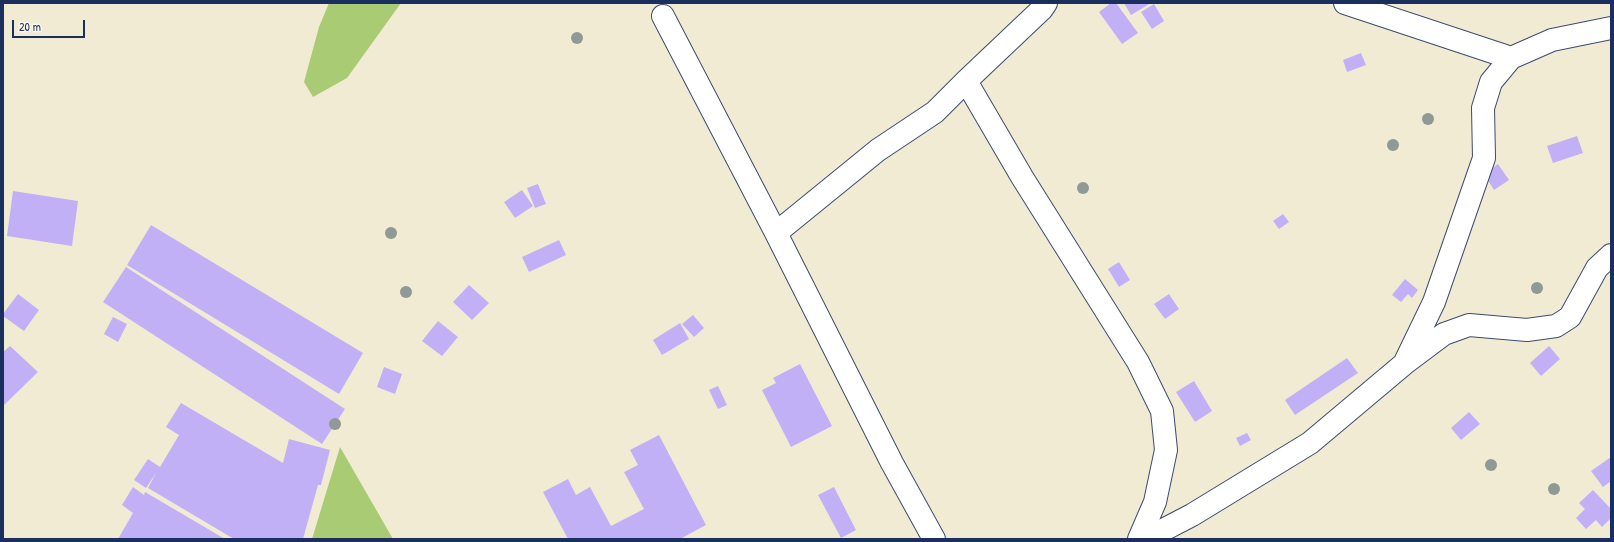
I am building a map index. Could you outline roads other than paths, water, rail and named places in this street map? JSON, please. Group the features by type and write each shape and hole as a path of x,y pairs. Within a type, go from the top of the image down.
{"street":[{"path":"1345,3 1511,58"},
{"path":"776,233 878,150 935,112 1046,4"},
{"path":"663,16 776,233 892,463 934,539"},
{"path":"1404,364 1434,302 1484,158 1483,108 1491,82 1511,58 1552,40 1611,28"},
{"path":"966,81 1026,183 1138,362 1162,411 1166,450 1155,502 1139,539"},
{"path":"1146,539 1192,515 1310,443 1404,364 1444,334 1469,325 1527,330 1556,326 1570,317 1597,268 1611,255"}]}
